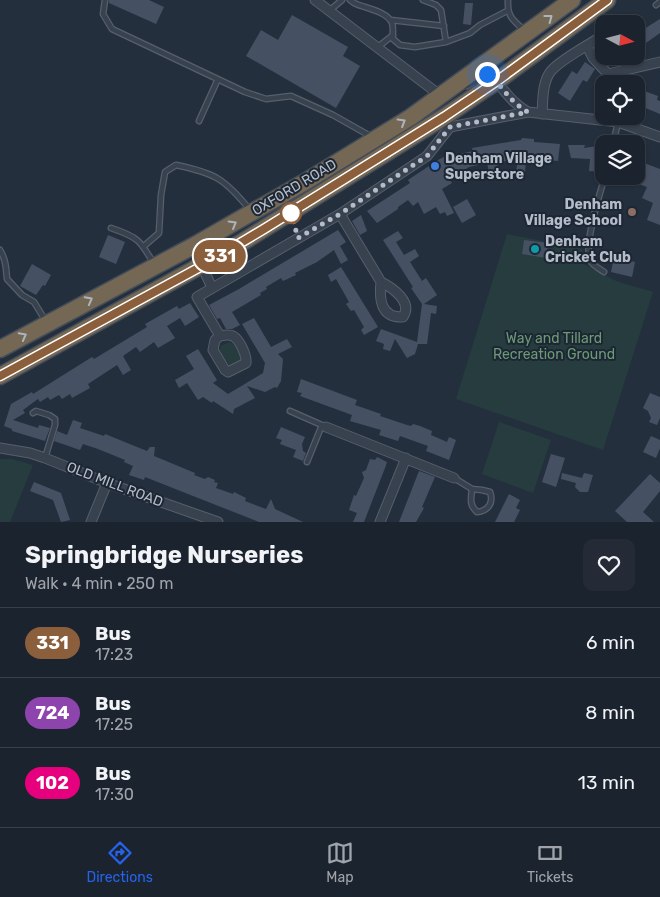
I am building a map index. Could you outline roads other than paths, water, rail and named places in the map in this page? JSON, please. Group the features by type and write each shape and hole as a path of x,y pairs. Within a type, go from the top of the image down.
{"highway":[{"name":"OXFORD ROAD","path":"0,349 252,213 375,138 441,96 572,0"},
{"name":"OXFORD ROAD","path":"0,376 202,266 447,122 497,81 607,0"}],"street":[{"path":"314,0 441,96 487,74 497,81 517,106 528,112"},
{"path":"542,114 544,89 551,72 595,41"},
{"path":"587,46 593,58 608,74 660,62"},
{"path":"220,336 197,297 340,214 427,156 447,122 528,112 595,120"},
{"path":"626,125 660,137"},
{"path":"340,214 381,282"},
{"path":"202,266 212,288"},
{"path":"323,426 454,478"},
{"name":"OLD MILL ROAD","path":"0,444 12,450"},
{"name":"OLD MILL ROAD","path":"0,448 45,458 107,483 216,522"},
{"path":"380,522 406,458"},
{"path":"91,522 107,483"}],"lane":[{"path":"105,0 102,14 112,29 245,92 266,99 291,96 333,115 375,138"},
{"path":"329,11 342,0"},
{"path":"350,0 391,20 444,26"},
{"path":"423,0 436,5 441,10 446,42"},
{"path":"508,0 507,11 527,34"},
{"path":"391,20 393,39 400,45 415,47 446,42 470,33 480,25 507,11"},
{"path":"377,48 393,35"},
{"path":"199,121 218,79"},
{"path":"144,246 151,242 159,233 161,195 165,172 176,164 196,169 218,178 233,190 252,213"},
{"path":"603,185 589,239 588,254 592,263 604,272"},
{"path":"111,228 132,235 144,246 154,265"},
{"path":"0,250 6,264 7,279 22,295 34,302 41,310 46,324"},
{"path":"33,413 36,411 55,419 56,426 45,458"},
{"path":"290,411 323,426 307,462"},
{"path":"454,478 472,489 490,492 491,502 484,511 477,512 472,507 472,489"}],"place":[{"name":"Denham Village Superstore","path":"435,166"},
{"name":"Denham Village School","path":"632,212"},
{"name":"Denham Cricket Club","path":"535,249"}],"park label":[{"name":"Way and Tillard Recreation Ground","path":"554,346"}]}
